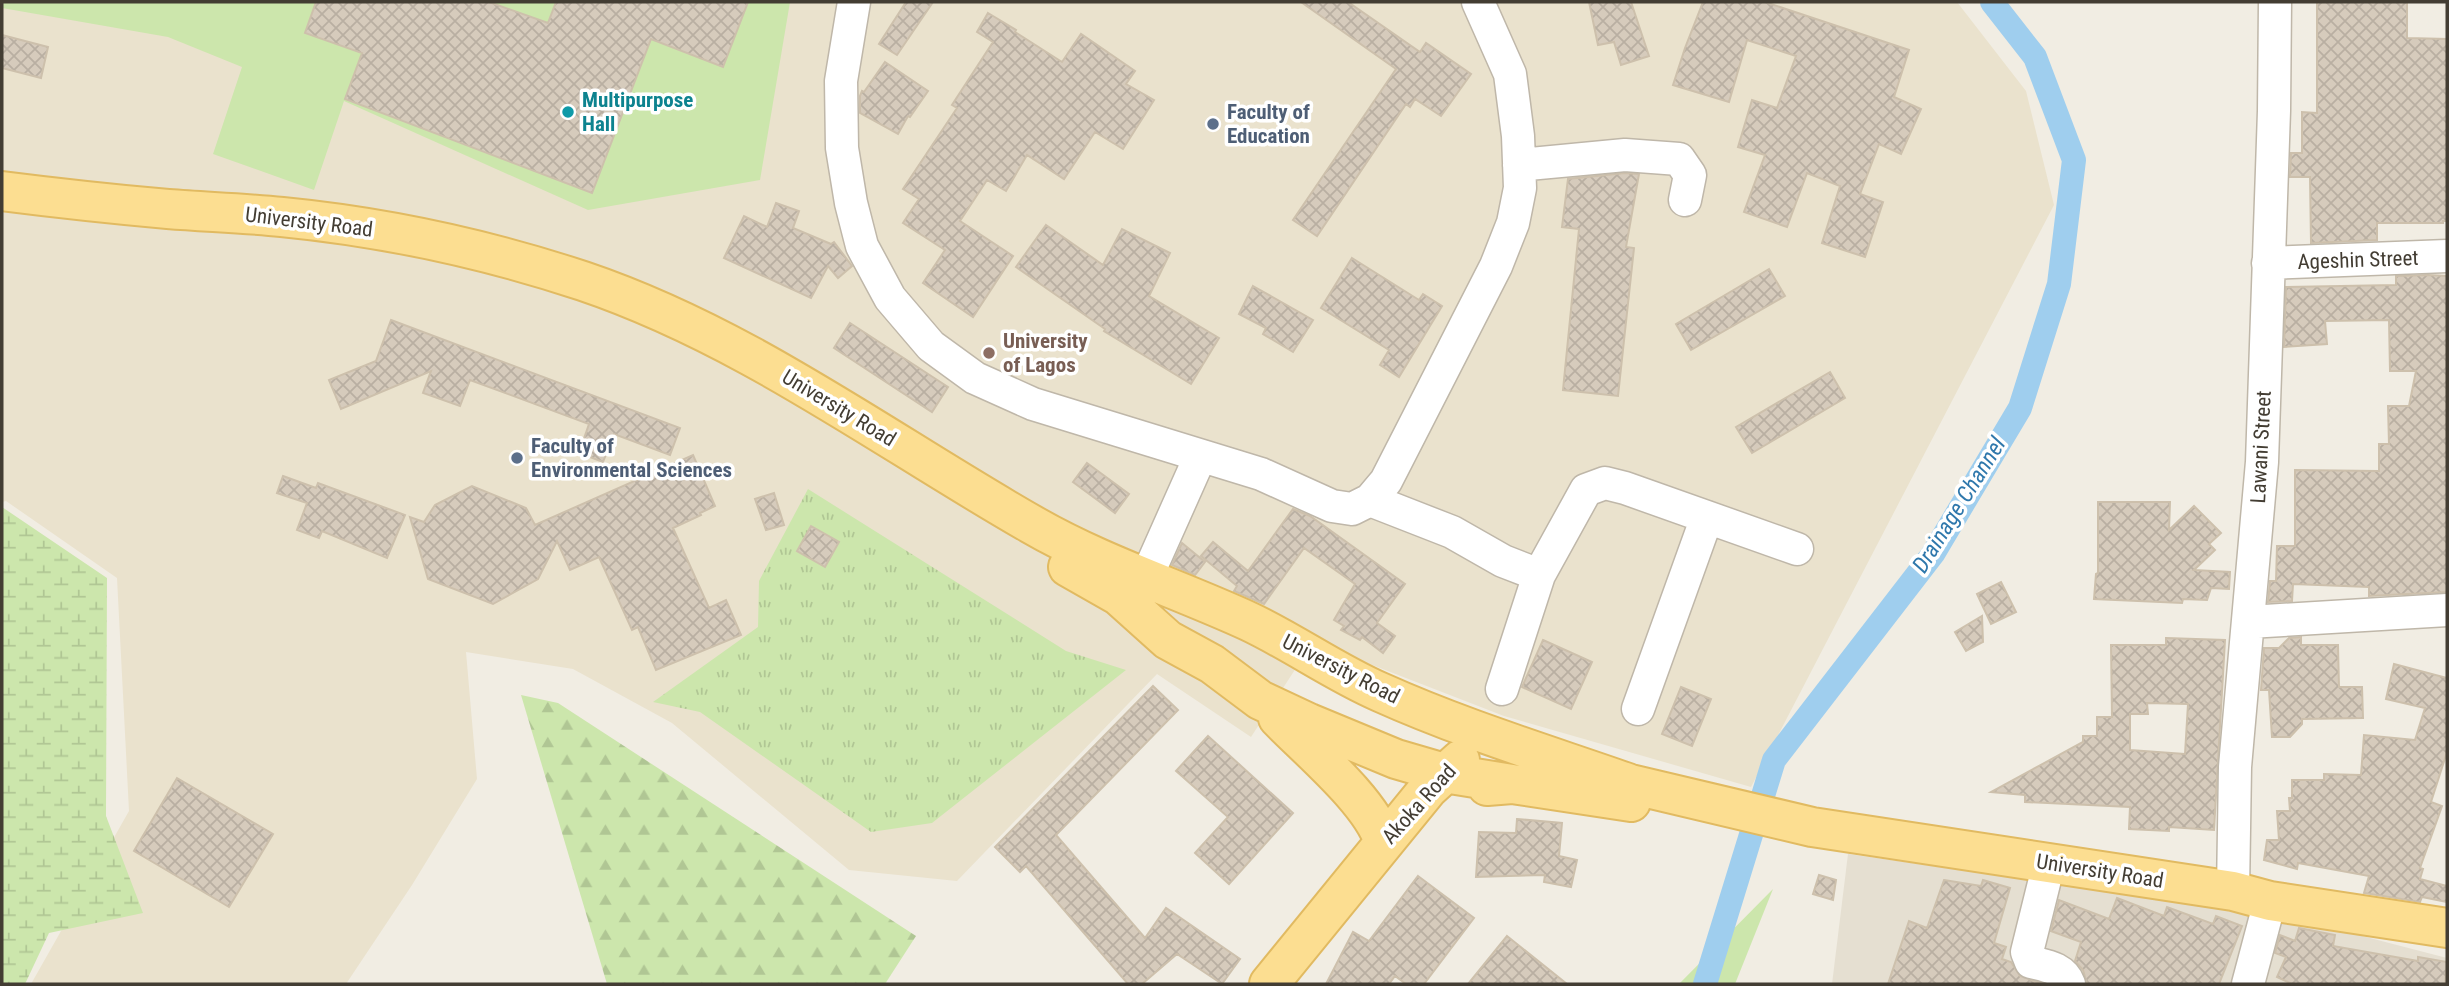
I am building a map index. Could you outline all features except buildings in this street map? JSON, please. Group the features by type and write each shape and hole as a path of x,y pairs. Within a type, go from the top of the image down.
{"main road":[{"name":"University Road","path":"2,191 172,209 284,217 393,233 518,261 584,282 705,331 816,394 1034,526 1101,559 1147,576 1252,623 1377,691 1491,736 1628,783"},
{"name":"University Road","path":"2,215 153,233 287,238 346,246 464,270 587,303 656,331 742,375 1119,596 1168,640 1212,664 1260,699 1309,723 1396,759 1444,773 1511,784"},
{"path":"1212,664 1240,670 1255,659 1260,641 1252,623"},
{"path":"1377,691 1424,730 1432,741 1444,773 1438,817"},
{"path":"1260,699 1368,810 1380,828 1384,842"},
{"name":"Akoka Road","path":"1269,984 1428,789 1463,757 1476,755 1516,759 1752,814"},
{"path":"1303,984 1410,848 1456,797 1464,792 1478,787 1511,784 1620,801 1752,814"},
{"name":"University Road","path":"1752,814 1812,827 2233,891 2270,901 2447,928"}],"street":[{"path":"854,2 841,81 842,148 851,203 862,246 890,298 931,346 975,378 1033,404 1261,474 1332,506 1352,509 1370,500 1386,481 1496,266 1513,223 1520,188 1518,136 1510,74 1478,2"},
{"name":"Lawani Street","path":"2233,891 2235,767 2262,462 2275,2"},
{"path":"1519,165 1625,155 1679,159 1690,175 1685,200"},
{"name":"Ageshin Street","path":"2268,263 2447,256"},
{"path":"1147,576 1200,457"},
{"path":"1502,689 1539,575 1586,490 1605,483 1625,488 1797,549"},
{"path":"1370,500 1452,532 1503,561 1539,575"},
{"path":"1638,709 1707,517"},
{"path":"2249,622 2447,610"},
{"path":"2049,863 2027,951 2031,962 2054,968 2066,976 2068,984"},
{"path":"2248,984 2270,901"}],"shaded area":[{"name":"University of Lagos","path":"2,2 1957,2 2026,91 2054,205 1751,787 1504,716 1313,642 1251,737 1157,674 957,881 849,870 672,723 573,669 466,652 477,779 412,885 346,984 31,984 129,811 117,578 6,501 2,502"},
{"path":"1848,854 2289,917 2447,958 2447,984 1832,984"}],"green space":[{"path":"2,2 790,2 760,180 588,210 344,101 314,190 213,154 242,67 168,37 2,8"},
{"path":"808,489 1066,651 1126,670 932,823 871,832 700,712 653,702 758,627 759,581"},
{"path":"2,507 107,578 106,816 143,913 49,933 25,984 2,984"},
{"path":"521,695 558,703 916,936 885,984 607,984"},
{"path":"1773,889 1735,984 1679,984"}],"waterway":[{"name":"Drainage Channel","path":"1705,984 1774,760 1933,554 2020,408 2059,284 2074,160 2035,57 1992,2"}],"place":[{"name":"Multipurpose Hall","path":"568,112"},
{"name":"Faculty of Education","path":"1213,124"},
{"name":"University of Lagos","path":"989,353"},
{"name":"Faculty of Environmental Sciences","path":"517,458"}]}
